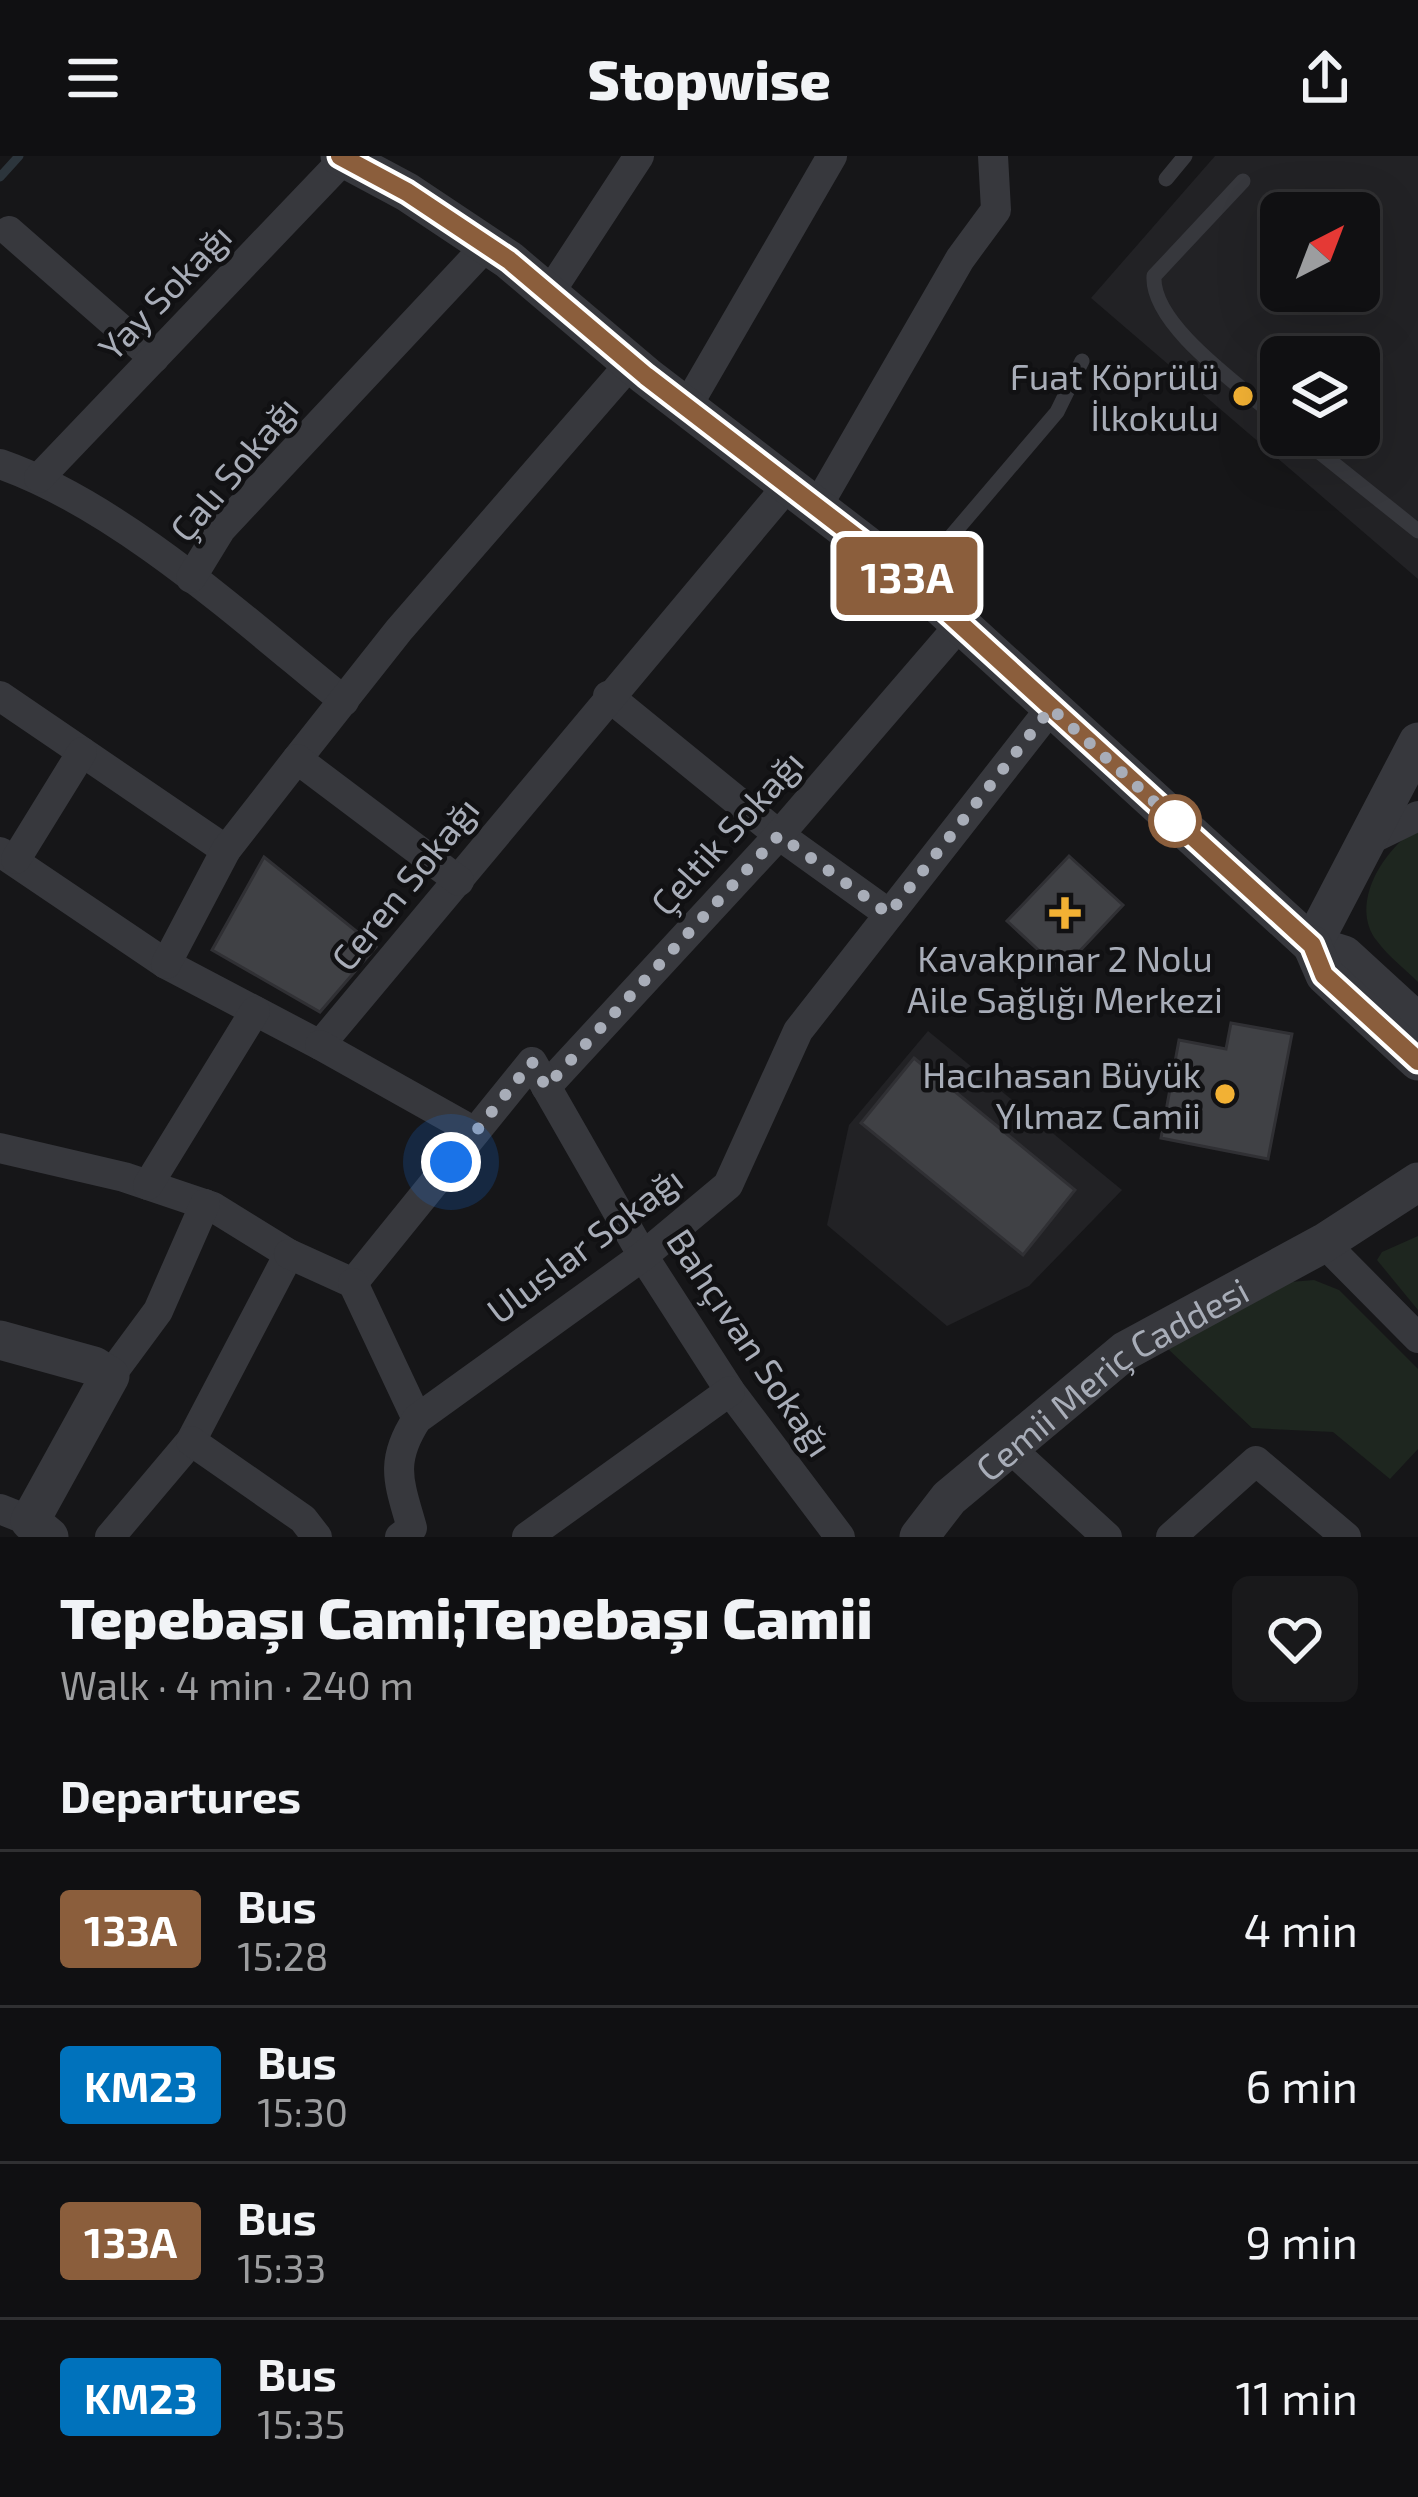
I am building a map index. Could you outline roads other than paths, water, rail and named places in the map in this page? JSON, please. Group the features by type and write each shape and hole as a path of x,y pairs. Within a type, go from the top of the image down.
{"street":[{"path":"550,292 638,156"},
{"path":"686,408 832,156"},
{"name":"Ceren Sokağı","path":"320,1045 608,697 804,494 996,210 993,156"},
{"path":"343,157 487,245 550,292 630,364 913,581 1312,945 1344,955 1418,1023"},
{"name":"Yay Sokağı","path":"39,478 343,157"},
{"path":"9,232 154,358"},
{"name":"Çalı Sokağı","path":"0,464 39,478 191,578 221,530 487,245"},
{"path":"166,964 226,850 344,700 630,364"},
{"path":"191,578 344,700"},
{"name":"Çeltik Sokağı","path":"353,1283 475,1132 779,835 959,626"},
{"path":"0,696 226,850"},
{"path":"608,697 779,835 889,914"},
{"name":"Uluslar Sokağı","path":"417,1419 643,1256 728,1185 798,1031 1051,708"},
{"path":"1418,742 1312,945 1324,975 1418,1061"},
{"path":"82,752 8,855 166,964 475,1132"},
{"path":"297,759 459,881"},
{"path":"1367,841 1418,816"},
{"path":"148,1185 255,1011"},
{"name":"Bahçıvan Sokağı","path":"539,1074 643,1256 730,1391 841,1537"},
{"path":"0,1148 205,1204 289,1254 353,1283 417,1419 400,1445 397,1476 411,1534"},
{"name":"Cemii Meriç Caddesi","path":"919,1537 949,1498 1125,1351 1324,1243 1400,1208 1418,1186"},
{"path":"26,1522 110,1376 158,1311 205,1204"},
{"path":"1324,1243 1418,1338"},
{"path":"110,1537 191,1441 289,1254"},
{"path":"0,1340 94,1366 110,1376"},
{"path":"548,1531 730,1391"},
{"path":"191,1441 303,1519 317,1537"},
{"path":"1012,1450 1108,1537"},
{"path":"1171,1537 1256,1461 1346,1537"}],"lane":[{"path":"1166,179 1185,156"},
{"path":"1243,181 1154,275 1153,296 1169,321 1260,402"},
{"path":"913,581 1057,412 1082,361"},
{"path":"1324,456 1418,531"}],"waterway":[{"path":"0,177 19,156"}],"place":[{"name":"Fuat Köprülü İlkokulu","path":"1243,396"},
{"name":"Kavakpınar 2 Nolu Aile Sağlığı Merkezi","path":"1065,913"},
{"name":"Hacıhasan Büyük Yılmaz Camii","path":"1225,1094"}]}
